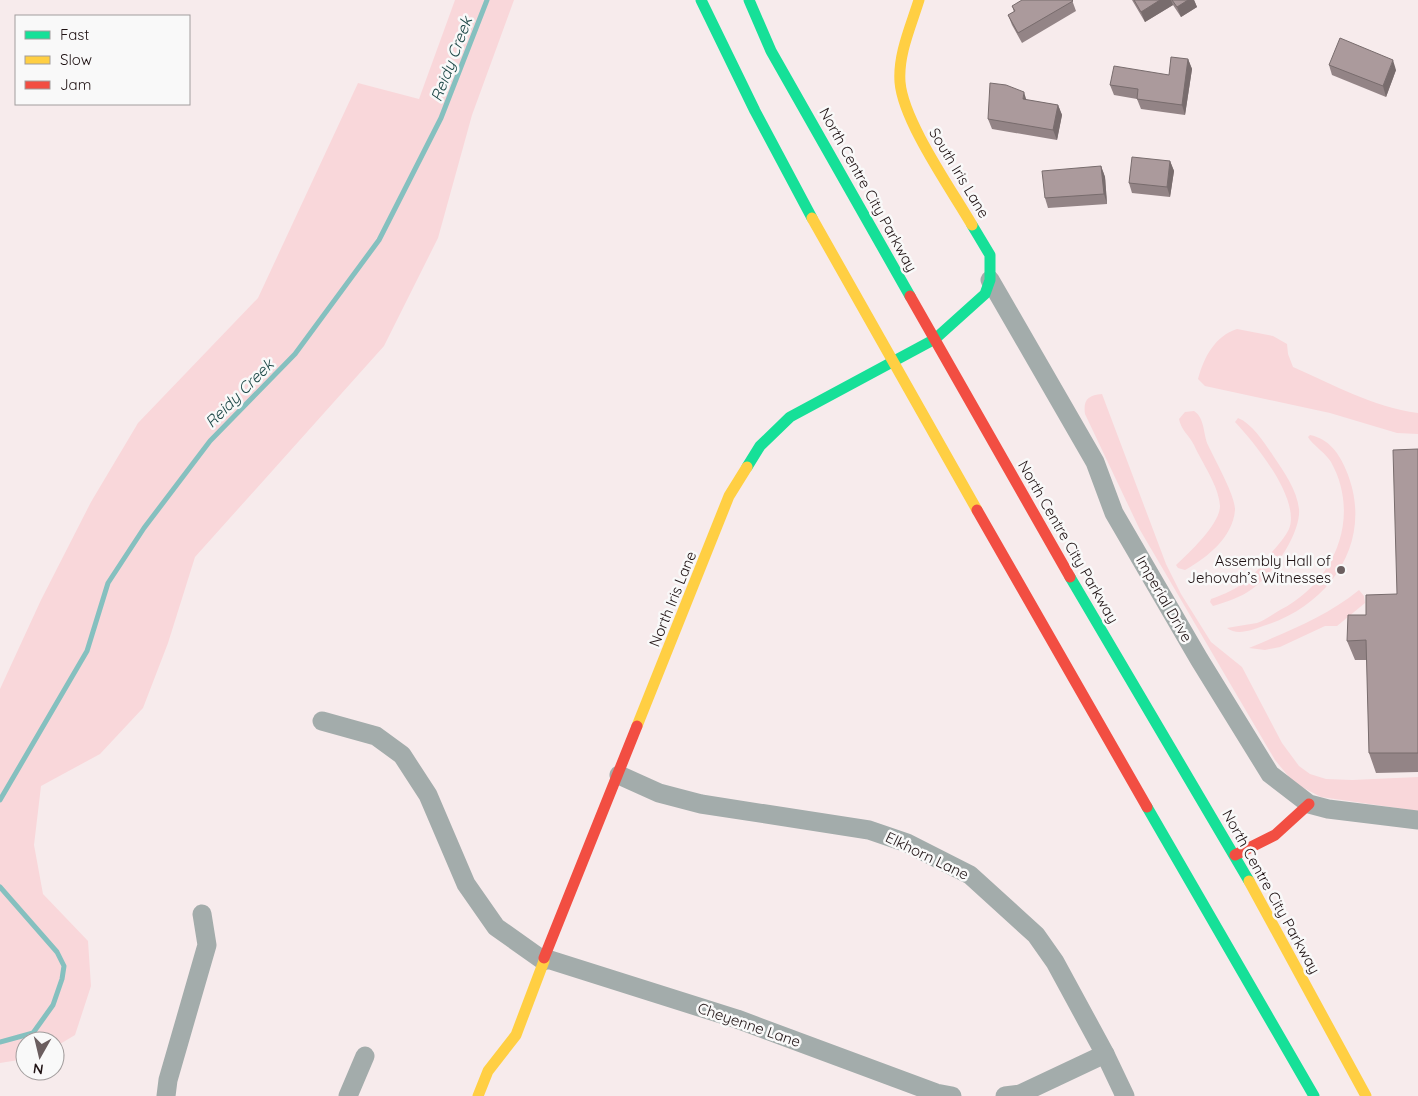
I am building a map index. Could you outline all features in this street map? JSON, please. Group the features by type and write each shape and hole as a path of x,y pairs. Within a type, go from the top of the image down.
{"main road":[{"path":"701,0 726,55 762,123 894,362 1087,706 1314,1096"},
{"name":"North Centre City Parkway","path":"749,0 771,51 1046,536 1235,855 1366,1096"},
{"name":"South Iris Lane","path":"919,0 902,50 900,82 912,122 990,255 990,280"},
{"path":"935,339 985,294 990,280"},
{"name":"North Iris Lane","path":"478,1096 488,1071 516,1035 544,960 729,496 760,446 799,411 935,339"},
{"path":"1235,855 1276,836 1293,822 1308,804"}],"street":[{"name":"Imperial Drive","path":"990,280 1095,462 1114,513 1199,659 1270,774 1308,804"},
{"name":"Cheyenne Lane","path":"322,721 376,736 402,755 428,795 466,884 496,927 544,960 737,1019 936,1093 952,1096"},
{"name":"Elkhorn Lane","path":"619,775 659,793 701,804 869,830 908,844 970,875 1036,935 1055,962 1105,1054 1125,1096"},
{"path":"1308,804 1418,820"},
{"path":"166,1096 168,1080 207,945 202,914"},
{"path":"1005,1096 1020,1094 1105,1054"},
{"path":"348,1096 365,1056"}],"shaded area":[{"path":"455,0 514,0 472,115 438,238 384,346 195,557 168,643 143,708 100,754 41,786 34,845 43,894 88,941 91,986 75,1035 65,1041 65,1031 15,1031 15,1061 0,1063 0,689 41,600 91,502 138,423 258,298 358,83 419,99"},
{"path":"1237,329 1273,336 1287,344 1288,354 1293,367 1369,401 1418,413 1418,434 1397,433 1330,413 1205,386 1198,379 1207,355 1222,337"},
{"path":"1102,394 1166,564 1181,594 1211,642 1242,667 1282,743 1299,766 1310,774 1326,779 1352,780 1418,777 1418,811 1321,797 1294,783 1275,760 1140,530 1085,414 1085,405 1088,399"},
{"path":"1194,411 1202,422 1206,441 1232,496 1235,510 1229,529 1218,546 1185,570 1178,568 1176,565 1210,529 1219,513 1220,506 1217,491 1194,445 1180,423 1179,419 1185,412"},
{"path":"1238,418 1249,425 1258,435 1286,475 1298,502 1298,519 1284,553 1260,583 1244,594 1213,606 1210,602 1211,599 1244,583 1256,572 1289,529 1291,517 1288,502 1274,472 1235,422"},
{"path":"1310,435 1328,443 1340,458 1346,470 1354,496 1355,521 1351,545 1341,567 1327,586 1308,603 1287,616 1259,628 1245,632 1235,632 1227,628 1260,622 1299,598 1315,583 1328,566 1337,546 1343,526 1344,505 1340,483 1331,462 1310,440 1308,437"},
{"path":"1359,590 1364,596 1365,603 1337,626 1325,626 1280,647 1265,650 1249,648 1320,616"}],"building":[{"path":"1022,0 1073,1 1018,33 1008,15 1015,11 1012,6"},
{"path":"1134,0 1160,0 1141,12"},
{"path":"1172,0 1188,0 1177,7"},
{"path":"1340,38 1393,60 1383,86 1329,65"},
{"path":"1171,57 1188,59 1182,105 1137,99 1138,89 1110,85 1114,66 1169,75"},
{"path":"990,83 1006,85 1024,92 1023,99 1058,105 1053,130 988,119"},
{"path":"1132,157 1170,161 1167,187 1129,183"},
{"path":"1101,166 1104,194 1045,198 1042,171"},
{"path":"1418,449 1418,753 1369,753 1366,640 1347,641 1348,615 1366,615 1366,595 1397,594 1393,450"}],"waterway":[{"name":"Reidy Creek","path":"0,800 87,651 108,583 144,528 210,441 295,354 379,240 441,118 487,0"},
{"name":"Reidy Creek","path":"0,887 57,952 64,966 62,979 53,1005 33,1033 0,1042"}],"traffic: fast":[{"path":"701,0 755,111 812,218"},
{"path":"749,0 771,51 910,296"},
{"path":"747,467 760,446 790,417 935,339 985,294 990,280 990,255 972,225"},
{"path":"1070,577 1249,881"},
{"path":"1147,807 1314,1096"}],"traffic: slow":[{"path":"919,0 901,61 900,82 903,98 929,155 972,225"},
{"path":"812,218 977,510"},
{"path":"637,726 729,496 747,467"},
{"path":"1249,881 1366,1096"},
{"path":"478,1096 488,1071 516,1035 544,961"}],"traffic: jam":[{"path":"910,296 1070,577"},
{"path":"977,510 1147,807"},
{"path":"544,958 637,726"},
{"path":"1235,855 1275,835 1309,804"}],"place":[{"name":"Assembly Hall of Jehovah’s Witnesses","path":"1341,570"}]}
